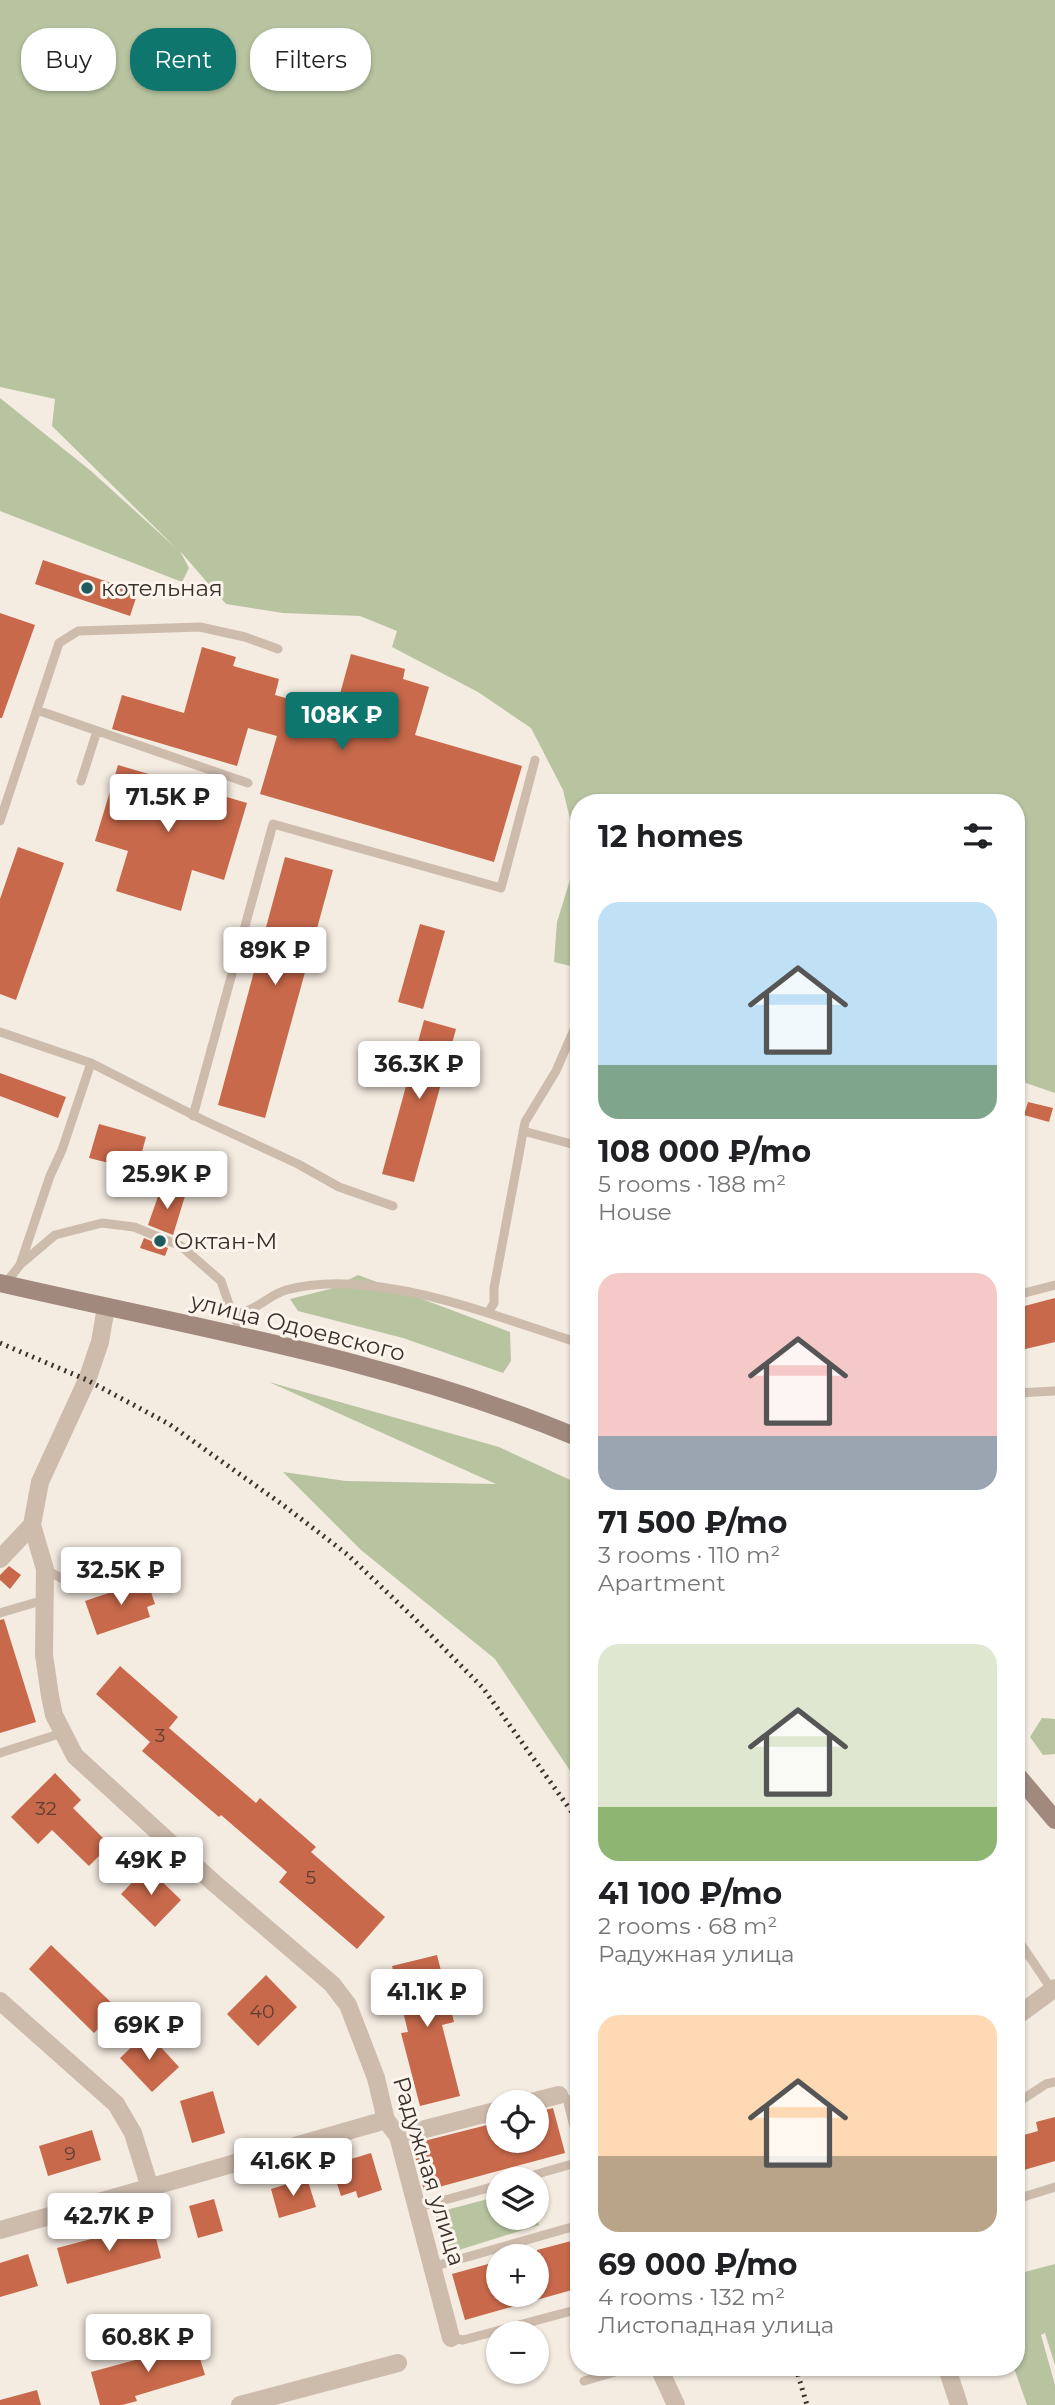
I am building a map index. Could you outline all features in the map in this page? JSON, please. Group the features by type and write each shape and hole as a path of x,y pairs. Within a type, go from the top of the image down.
{"street":[{"name":"улица Одоевского","path":"3,1283 338,1359 468,1396 570,1435"},
{"path":"0,1559 32,1525 40,1482 87,1380 100,1342 106,1307"},
{"name":"Радужная улица","path":"32,1525 46,1569 44,1655 54,1715 62,1733 75,1756 214,1883 332,1984 348,2005 376,2078 386,2120 398,2136 451,2338"},
{"path":"1025,1784 1055,1819"},
{"path":"1025,2011 1054,1991"},
{"path":"0,2001 116,2104 133,2133 150,2188"},
{"path":"549,2098 559,2095"},
{"path":"398,2136 486,2113"},
{"path":"0,2230 386,2120"},
{"path":"240,2405 398,2363"},
{"path":"663,2376 677,2405"},
{"path":"950,2376 959,2405"}],"lane":[{"path":"0,821 59,643 78,631 200,627 245,637 278,649"},
{"path":"37,710 248,783"},
{"path":"81,781 97,731"},
{"path":"193,1116 273,824 501,888 535,760"},
{"path":"0,1032 91,1063 193,1116 298,1164 339,1188 393,1206"},
{"path":"488,1313 494,1303 494,1288 525,1122 556,1071 570,1039"},
{"path":"19,1265 91,1063"},
{"path":"523,1131 570,1144"},
{"path":"3,1283 19,1265 55,1235 102,1223 134,1227 181,1246 222,1281 233,1316 246,1336"},
{"path":"233,1316 253,1308 272,1295 325,1283 366,1286 449,1301 570,1340"},
{"path":"1025,1293 1055,1285"},
{"path":"1025,1393 1055,1391"},
{"path":"46,1569 66,1581 84,1585 152,1560"},
{"path":"0,1613 44,1600"},
{"path":"0,1753 62,1733"},
{"path":"1025,1949 1054,1991"},
{"path":"1025,2098 1055,2081"},
{"path":"559,2095 567,2099 570,2111"},
{"path":"549,2171 570,2165"},
{"path":"1025,2196 1055,2187"},
{"path":"416,2208 486,2189"},
{"path":"432,2267 570,2228"},
{"path":"451,2338 463,2340 570,2311"},
{"path":"584,2381 601,2376"}],"green space":[{"path":"0,0 1055,0 1055,1093 1025,1083 1025,794 570,794 570,819 563,790 531,728 478,692 392,647 397,631 360,616 283,613 226,604 180,551 189,568 182,582 0,511 0,398 91,471 177,549 52,426 55,399 0,387"},
{"path":"570,880 570,966 554,962 557,922"},
{"path":"358,1275 510,1332 511,1361 503,1373 403,1338 298,1311 290,1299 330,1289"},
{"path":"269,1382 499,1447 570,1480 570,1771 495,1659 361,1550 283,1472 346,1481 496,1484"},
{"path":"1042,1718 1055,1719 1055,1754 1043,1755 1030,1737"},
{"path":"486,2199 486,2230 523,2230 446,2254 435,2213"},
{"path":"1055,2264 1055,2365 1045,2333 1041,2335 1055,2385 1055,2405 1027,2405 1017,2376 1025,2376 1025,2272"}],"building":[{"name":"котельная","path":"43,560 138,592 130,616 35,584"},
{"path":"0,613 35,625 2,718 0,718"},
{"path":"202,647 236,657 233,666 279,679 275,695 335,712 351,654 405,669 403,679 429,687 415,735 522,766 494,862 260,794 277,736 248,728 237,766 112,729 122,695 184,713"},
{"path":"118,765 247,803 224,880 192,870 181,911 116,891 128,851 95,841"},
{"path":"18,847 64,863 16,1000 0,994 0,899"},
{"path":"285,857 333,870 265,1118 218,1105"},
{"path":"420,924 445,931 423,1009 398,1002"},
{"path":"424,1020 456,1029 414,1182 382,1174"},
{"path":"0,1073 66,1097 58,1118 0,1096"},
{"path":"1028,1102 1053,1108 1049,1122 1025,1115"},
{"path":"99,1124 146,1137 137,1170 89,1158"},
{"path":"161,1188 185,1196 173,1235 148,1225"},
{"path":"144,1238 168,1248 165,1256 140,1248"},
{"path":"1055,1298 1055,1342 1025,1349 1025,1306"},
{"path":"9,1566 21,1575 10,1589 0,1580 0,1575"},
{"path":"147,1580 155,1604 147,1607 150,1617 97,1635 85,1601"},
{"path":"4,1619 36,1722 0,1733 0,1620"},
{"path":"120,1666 178,1717 169,1728 256,1803 260,1798 316,1847 311,1852 385,1917 357,1949 279,1882 287,1872 142,1751 150,1742 96,1694"},
{"path":"55,1773 81,1800 73,1808 110,1845 89,1866 52,1830 38,1844 11,1817"},
{"path":"147,1867 181,1900 155,1927 121,1894"},
{"path":"51,1945 118,2009 94,2033 29,1969"},
{"path":"437,1955 454,2022 442,2025 460,2096 420,2106 401,2033 408,2032 392,1966"},
{"path":"266,1975 297,2007 258,2046 227,2014"},
{"path":"147,2032 179,2067 152,2092 120,2058"},
{"path":"213,2091 225,2133 192,2143 180,2101"},
{"path":"553,2108 565,2153 513,2167 486,2167 486,2174 424,2191 412,2144 486,2125 486,2153 549,2153 549,2109"},
{"path":"1055,2117 1055,2161 1025,2170 1025,2135 1038,2131 1036,2122"},
{"path":"92,2130 101,2160 48,2176 39,2146"},
{"path":"371,2153 382,2190 358,2198 356,2191 341,2196 331,2165"},
{"path":"307,2178 316,2207 279,2218 271,2189"},
{"path":"214,2199 223,2231 198,2238 189,2206"},
{"path":"152,2223 161,2258 67,2284 57,2248"},
{"path":"570,2241 570,2291 549,2296 549,2247"},
{"path":"28,2254 38,2286 0,2297 0,2263"},
{"path":"486,2265 486,2307 511,2307 465,2320 452,2274"},
{"path":"194,2339 205,2375 135,2396 137,2401 122,2405 100,2405 91,2372 150,2356 149,2352"},
{"path":"37,2390 41,2405 0,2405 0,2400"}],"railway":[{"path":"0,1343 87,1380 169,1424 348,1555 483,1688 570,1809"},
{"path":"798,2376 807,2405"}],"place":[{"name":"котельная","path":"87,588"},
{"name":"Октан-М","path":"160,1241"}]}
